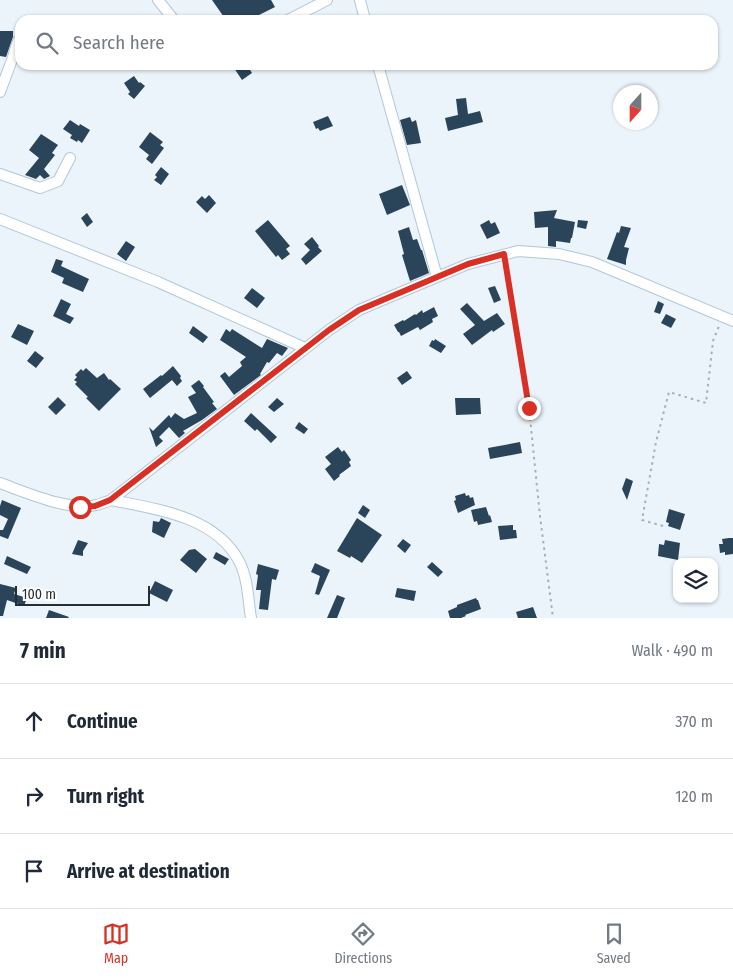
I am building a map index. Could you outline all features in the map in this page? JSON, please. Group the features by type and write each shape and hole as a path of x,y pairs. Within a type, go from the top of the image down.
{"street":[{"path":"158,0 170,15"},
{"path":"298,15 327,0"},
{"path":"360,0 364,15"},
{"path":"0,92 15,53"},
{"path":"379,70 437,277"},
{"path":"0,174 40,188 58,180 70,158"},
{"path":"0,219 158,282 305,348"},
{"path":"0,484 65,505 95,506 110,500 305,348 359,310 468,264 504,254 518,251 560,254 592,262 733,321"},
{"path":"110,500 175,514 208,529 222,538 240,562 246,582 251,618"}],"path":[{"path":"504,254 529,408 553,618"},
{"path":"663,526 642,520 656,442 669,392 706,404 713,341 723,317"}],"building":[{"path":"212,0 271,0 275,7 259,15 222,15"},
{"path":"0,31 13,31 13,37 6,57 0,56"},
{"path":"235,70 250,70 252,73 242,80"},
{"path":"134,76 139,83 145,86 134,99 128,94 130,92 124,83"},
{"path":"466,98 468,114 480,111 483,122 448,131 445,118 458,115 456,99"},
{"path":"328,116 333,126 320,131 318,128 316,129 313,122"},
{"path":"410,117 412,122 416,120 421,143 407,145 400,120"},
{"path":"70,120 90,130 82,143 70,138 72,135 63,129"},
{"path":"150,132 163,142 160,145 164,148 152,164 146,159 149,155 139,147"},
{"path":"41,134 58,145 52,153 55,155 44,169 50,176 44,179 40,175 36,179 25,175 39,158 29,150"},
{"path":"161,167 169,174 161,185 154,180"},
{"path":"402,185 410,205 387,215 379,194"},
{"path":"209,195 216,203 207,213 196,202 202,196 205,199"},
{"path":"557,210 554,218 575,222 572,238 570,243 556,241 556,247 548,246 548,227 535,228 534,212"},
{"path":"87,213 93,222 87,227 81,218"},
{"path":"268,220 290,246 286,249 290,254 282,260 278,255 276,257 255,231"},
{"path":"489,220 491,224 495,222 500,233 487,239 480,225"},
{"path":"578,220 588,221 586,229 577,227"},
{"path":"621,226 631,228 624,247 629,248 626,265 607,259"},
{"path":"409,227 413,240 417,239 422,250 429,273 410,281 402,255 404,254 398,231"},
{"path":"312,237 322,251 306,265 301,259 310,250 304,244"},
{"path":"126,241 135,247 126,261 117,254"},
{"path":"56,259 63,261 61,266 89,279 83,292 62,283 64,278 51,272"},
{"path":"495,286 501,300 494,303 488,288"},
{"path":"252,288 265,298 257,308 244,298"},
{"path":"61,299 71,304 66,314 74,318 70,324 53,316"},
{"path":"658,301 664,304 660,314 654,312"},
{"path":"467,303 484,321 497,313 505,324 493,332 492,330 472,345 463,334 475,325 460,309"},
{"path":"434,307 438,316 432,319 433,322 420,330 418,327 401,336 394,325 416,315 422,310 423,313"},
{"path":"666,314 676,319 671,328 661,323"},
{"path":"18,324 34,331 27,345 11,337"},
{"path":"193,326 208,337 203,343 189,333"},
{"path":"226,329 230,332 232,329 262,348 267,339 288,348 282,356 277,353 269,363 267,362 261,375 234,395 220,376 225,372 229,377 242,366 240,362 246,357 220,340"},
{"path":"435,339 446,346 441,353 429,346 432,340 434,341"},
{"path":"35,351 44,358 36,368 27,361"},
{"path":"173,366 181,376 182,381 177,386 172,380 150,398 143,389"},
{"path":"86,368 97,378 104,373 109,380 121,389 99,411 75,384 77,382 74,380 77,377 75,375 81,369 83,371"},
{"path":"407,371 412,378 402,385 397,378"},
{"path":"199,380 217,409 183,431 185,433 179,438 169,427 159,437 163,441 156,447 149,427 153,431 169,415 171,418 175,413 184,419 197,413 188,397 196,393 191,386"},
{"path":"58,397 66,405 56,415 48,407"},
{"path":"277,398 284,404 274,412 268,407"},
{"path":"455,398 480,398 481,414 456,415"},
{"path":"251,413 277,437 271,443 257,429 255,431 244,421"},
{"path":"299,422 308,429 304,434 295,428"},
{"path":"520,442 522,453 490,459 488,448"},
{"path":"338,447 347,454 351,460 349,462 351,466 334,481 325,469 331,464 325,457"},
{"path":"626,478 633,481 627,500 622,489"},
{"path":"465,493 470,498 473,497 475,505 458,513 454,501 456,500 455,496"},
{"path":"2,500 21,508 8,539 0,536 0,530 3,530 8,519 0,515"},
{"path":"363,505 370,510 365,518 358,513"},
{"path":"486,507 492,522 478,525 477,521 474,522 471,510"},
{"path":"669,509 685,514 680,530 668,526 669,523 666,522"},
{"path":"161,518 171,523 164,538 152,532 153,521 159,522"},
{"path":"357,518 382,535 362,563 351,556 350,558 337,551"},
{"path":"513,525 517,538 500,540 498,526"},
{"path":"733,538 733,554 725,555 725,552 720,553 719,544 723,544 722,539"},
{"path":"403,539 411,545 405,553 397,546"},
{"path":"78,540 88,543 83,551 83,556 72,554"},
{"path":"665,540 680,543 678,558 673,559 658,556 659,544 664,545"},
{"path":"195,549 207,559 196,573 180,560 189,550"},
{"path":"216,552 229,559 225,565 213,558"},
{"path":"7,556 31,567 27,574 4,564"},
{"path":"432,562 443,572 438,577 427,567"},
{"path":"315,563 330,570 319,595 315,594 320,576 311,572"},
{"path":"258,564 279,570 276,580 272,579 268,610 259,609 261,590 256,590"},
{"path":"155,581 173,590 167,602 149,593"},
{"path":"0,584 16,588 14,594 27,598 24,606 7,600 3,616 0,616"},
{"path":"397,588 416,591 414,601 395,597"},
{"path":"337,595 345,598 337,618 327,618"},
{"path":"476,598 481,609 461,618 450,618 448,611 457,607 457,605"},
{"path":"533,607 537,618 518,618 516,612"},
{"path":"49,610 69,617 46,618"}],"route":[{"path":"80,507 95,506 110,500 329,330 359,310 468,264 504,254 529,408"}]}
